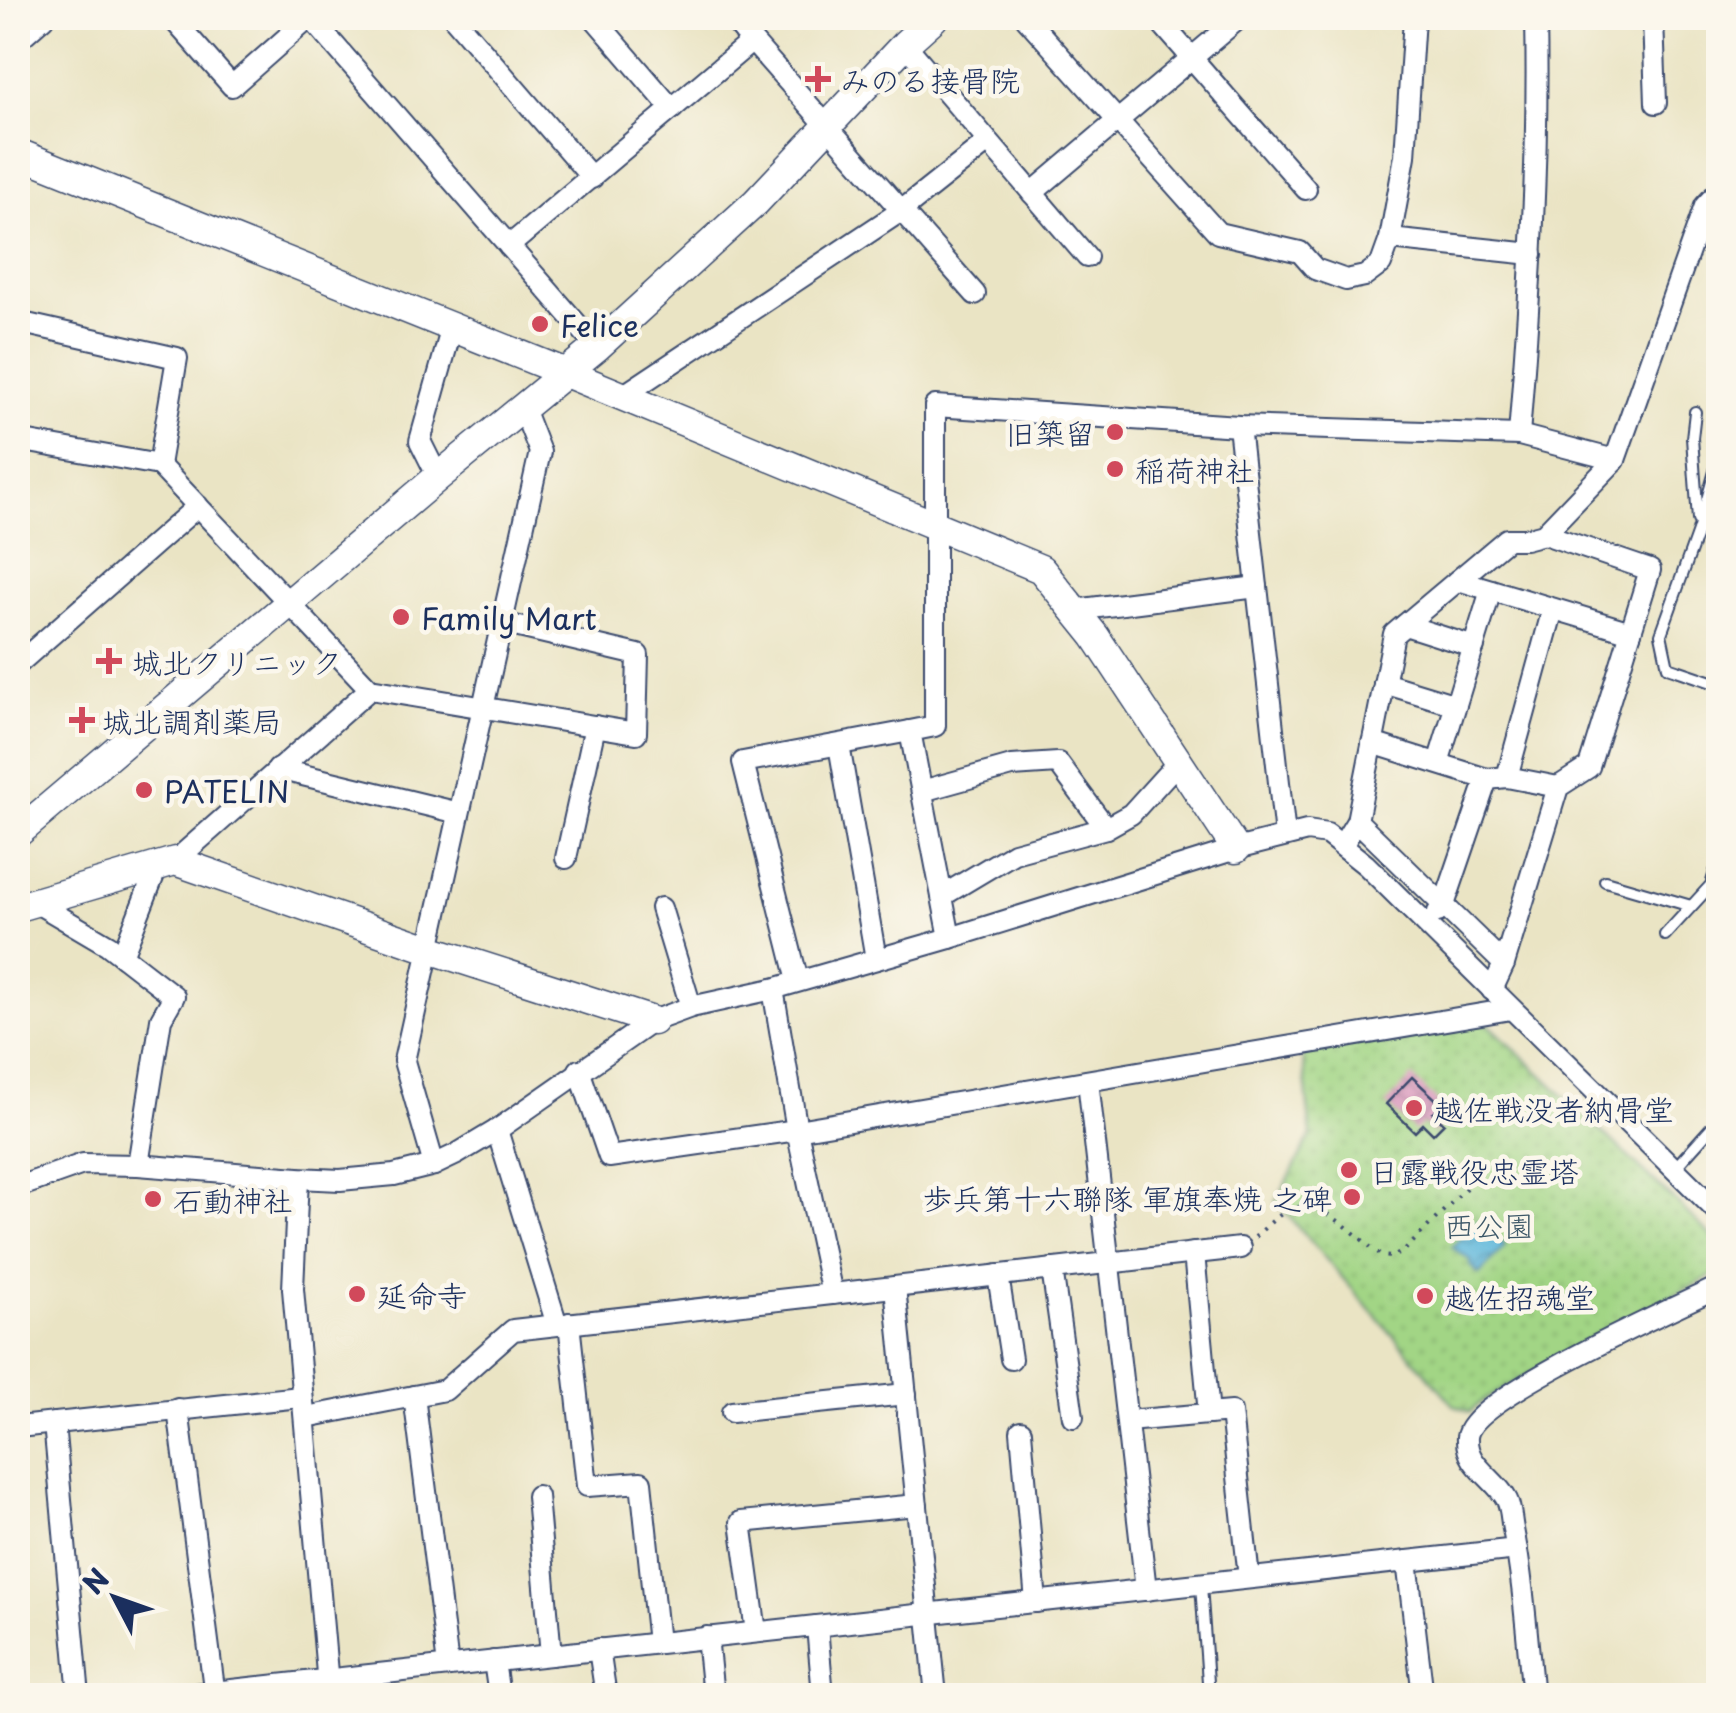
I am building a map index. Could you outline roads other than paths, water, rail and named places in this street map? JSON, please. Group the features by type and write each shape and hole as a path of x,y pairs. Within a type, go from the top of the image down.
{"street":[{"path":"18,40 43,18"},
{"path":"172,18 232,86 310,18 597,348"},
{"path":"454,18 592,178"},
{"path":"594,18 672,109"},
{"path":"18,833 522,406 597,348 756,202 934,18"},
{"path":"1026,18 1218,233 1300,252 1314,269 1346,280 1365,276 1381,264 1390,239 1405,156 1414,18"},
{"path":"1157,18 1306,189"},
{"path":"1032,193 1239,18"},
{"path":"1519,435 1538,116 1536,18"},
{"path":"1654,18 1656,104"},
{"path":"509,246 672,109 747,27 827,128 975,294"},
{"path":"905,44 1087,256"},
{"path":"621,396 901,212 988,142"},
{"path":"18,154 566,373 1041,569 1075,610 1236,849"},
{"path":"1343,844 1357,821 1394,634 1506,539 1525,540 1544,534 1615,460 1705,206 1718,192"},
{"path":"1390,239 1532,254"},
{"path":"18,322 178,358 158,465"},
{"path":"438,477 420,441 452,328"},
{"path":"434,1164 404,1060 540,452 522,406"},
{"path":"798,982 743,762 935,726 935,406 1239,426 1519,435 1615,460"},
{"path":"1239,426 1285,836"},
{"path":"18,440 158,465 370,688 636,733 638,656 502,623"},
{"path":"18,664 198,506"},
{"path":"1492,990 1504,964 1558,787 1589,766 1650,570 1544,534"},
{"path":"1458,580 1631,632"},
{"path":"1075,610 1257,588"},
{"path":"1438,763 1491,590"},
{"path":"1426,924 1444,905 1497,778 1553,609"},
{"path":"1405,625 1474,646"},
{"path":"1384,683 1456,704"},
{"path":"26,905 166,864 370,688"},
{"path":"566,858 595,726"},
{"path":"910,731 950,938"},
{"path":"1372,743 1497,778 1558,787"},
{"path":"839,745 876,959"},
{"path":"942,896 1014,853 1106,828 1131,814 1180,761"},
{"path":"922,792 1012,766 1058,763 1106,828"},
{"path":"278,770 459,813"},
{"path":"1357,821 1504,964"},
{"path":"18,1186 83,1164 340,1180 394,1175 434,1164 497,1130 653,1021 691,1007 773,989 950,938 1236,849 1307,831 1327,834 1343,844 1718,1212"},
{"path":"166,864 653,1021"},
{"path":"122,956 166,864"},
{"path":"26,905 122,956 174,996 161,1019 138,1165"},
{"path":"661,908 691,1007"},
{"path":"773,989 797,1130 832,1294"},
{"path":"579,1070 608,1157 797,1130 1511,1009"},
{"path":"1088,1081 1146,1590"},
{"path":"497,1130 563,1324 588,1486 641,1482 658,1643"},
{"path":"298,1178 293,1289 328,1687"},
{"path":"18,1427 178,1410 303,1407 414,1396 445,1390 513,1330 1240,1248"},
{"path":"1194,1253 1209,1414"},
{"path":"1052,1269 1073,1417"},
{"path":"998,1276 1011,1358"},
{"path":"895,1287 936,1696"},
{"path":"1533,1696 1518,1549 1508,1501 1475,1464 1468,1450 1469,1429 1480,1415 1562,1364 1718,1287"},
{"path":"732,1412 906,1394"},
{"path":"414,1396 448,1666"},
{"path":"178,1410 215,1693"},
{"path":"1127,1422 1231,1412 1249,1578"},
{"path":"54,1423 78,1696"},
{"path":"1022,1431 1036,1602"},
{"path":"536,1496 551,1655"},
{"path":"756,1632 741,1522 917,1505"},
{"path":"177,1696 328,1687 448,1666 1518,1549"},
{"path":"1407,1561 1423,1696"},
{"path":"818,1626 824,1696"},
{"path":"707,1638 713,1696"},
{"path":"599,1650 606,1696"},
{"path":"494,1661 499,1696"}],"lane":[{"path":"1695,412 1692,438 1698,530"},
{"path":"1718,461 1661,634 1668,666 1718,684"},
{"path":"1665,934 1710,885 1718,862"},
{"path":"1605,881 1692,906"},
{"path":"1673,1170 1718,1120"},
{"path":"1201,1584 1210,1696"}],"water":[{"path":"1478,1221 1493,1240 1497,1238 1505,1246 1479,1274 1470,1265 1472,1261 1452,1247"}],"place":[{"name":"みのる接骨院","path":"818,79"},
{"name":"Felice","path":"540,324"},
{"name":"旧築留","path":"1115,432"},
{"name":"稲荷神社","path":"1115,469"},
{"name":"Family Mart","path":"401,617"},
{"name":"城北クリニック","path":"109,661"},
{"name":"城北調剤薬局","path":"82,720"},
{"name":"PATELIN","path":"144,790"},
{"name":"越佐戦没者納骨堂","path":"1414,1108"},
{"name":"日露戦役忠霊塔","path":"1349,1170"},
{"name":"歩兵第十六聯隊 軍旗奉焼 之碑","path":"1352,1197"},
{"name":"石動神社","path":"153,1199"},
{"name":"延命寺","path":"357,1294"},
{"name":"越佐招魂堂","path":"1425,1296"}],"park label":[{"name":"西公園","path":"1489,1224"}]}
